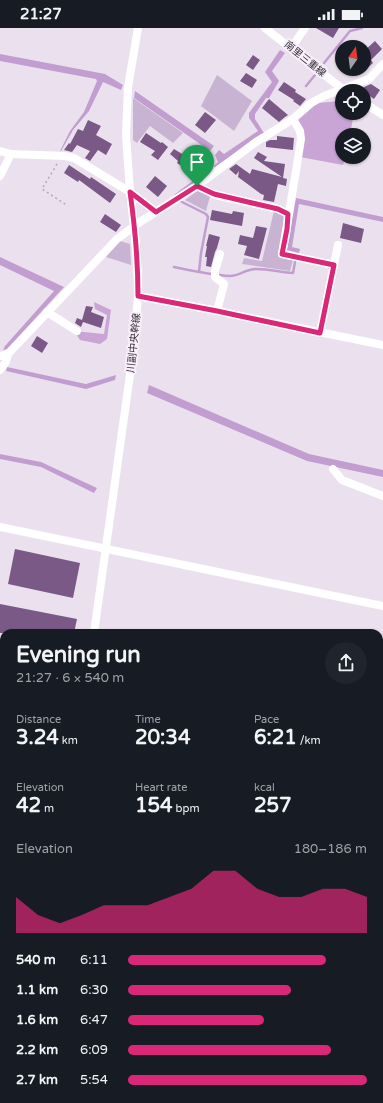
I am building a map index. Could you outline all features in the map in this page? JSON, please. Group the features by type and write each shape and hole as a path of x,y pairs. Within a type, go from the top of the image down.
{"street":[{"name":"川副中央幹線","path":"95,629 133,353 138,296 138,274 126,136 128,87 138,28"},
{"name":"南里三重線","path":"265,28 336,84"},
{"path":"291,48 305,28"},
{"path":"358,84 369,79 383,64"},
{"path":"0,370 8,360 4,355 118,239 134,226 197,186 256,142 292,120 311,103 324,96 335,93"},
{"path":"371,107 383,115"},
{"path":"292,120 300,131 301,139 282,254 334,265"},
{"path":"0,152 11,154 65,156 74,158 130,192 156,212"},
{"path":"0,176 11,154"},
{"path":"197,186 214,194 278,209 288,214"},
{"path":"320,333 338,245"},
{"path":"217,311 224,284 215,274 220,254"},
{"path":"138,296 383,345"},
{"path":"47,312 77,330"},
{"path":"333,469 342,480 383,496"},
{"path":"0,527 383,606"}],"path":[{"path":"56,156 58,164 42,189 68,206"}],"shaded area":[{"path":"280,50 285,53 272,71 279,81 269,98 266,98 255,114 255,119 264,133 215,167 214,166 218,162 215,155 219,150 224,154 258,131 249,118 249,113 272,82 265,72"},
{"path":"0,54 105,74 123,85 121,90 103,82 89,111 73,130 60,151 70,131 84,112 97,81 96,79 0,61"},
{"path":"217,75 252,101 234,131 201,106"},
{"path":"135,91 214,146 210,151 134,98"},
{"path":"133,98 183,133 173,143 150,126 137,143 133,140"},
{"path":"335,101 335,120 353,120 351,128 335,128 335,164 300,157 297,120 318,103"},
{"path":"197,191 210,196 206,211 185,200"},
{"path":"296,198 383,217 383,222 299,204 292,247 300,249 299,253 287,250"},
{"path":"274,211 283,214 285,228 279,256 293,260 290,271 242,264 244,258 262,261"},
{"path":"120,241 130,244 131,265 106,257"},
{"path":"0,257 64,287 7,349 3,350 54,291 0,265"},
{"path":"94,302 111,310 107,339 100,344 80,340 74,331 104,334 107,315 95,309"},
{"path":"7,367 86,384 116,375 115,380 86,389 6,371"},
{"path":"149,385 309,454 383,470 383,477 307,461 147,393"},
{"path":"0,454 41,462 97,488 94,493 41,467 0,459"}],"building":[{"path":"316,28 339,28 333,38"},
{"path":"375,41 382,49 371,60 371,45"},
{"path":"253,55 260,60 253,70 246,65"},
{"path":"246,73 257,80 252,88 240,81"},
{"path":"284,82 306,99 300,106 293,101 294,100 278,90"},
{"path":"371,84 380,90 374,99 371,97"},
{"path":"269,99 288,115 279,122 262,108"},
{"path":"205,112 216,120 205,133 195,125"},
{"path":"88,120 101,126 96,135 112,144 106,155 98,150 90,161 85,158 90,151 77,145 72,152 64,150 69,143 70,144 78,129 83,131"},
{"path":"146,133 168,147 158,160 151,155 155,151 140,142"},
{"path":"277,136 294,138 293,150 266,147 266,142 270,140 277,140"},
{"path":"174,149 200,165 194,174 177,163 178,161 170,154"},
{"path":"258,152 267,157 264,161 285,164 283,178 287,179 286,186 278,184 274,202 263,200 264,195 238,177 239,171 236,175 229,169 236,164 250,174 252,169 282,177 254,158"},
{"path":"69,165 90,179 91,177 116,194 110,203 79,180 78,182 64,173"},
{"path":"155,176 167,186 158,197 146,187"},
{"path":"212,210 232,214 233,211 244,213 242,226 210,220"},
{"path":"105,214 121,225 116,232 100,222"},
{"path":"343,223 364,229 361,243 340,238"},
{"path":"256,226 267,228 259,259 244,255 247,246 238,244 240,235 253,238"},
{"path":"209,234 220,237 211,267 206,266 207,257 205,257"},
{"path":"86,306 93,307 91,312 104,317 101,328 83,322 81,327 75,323 77,318 82,320"},
{"path":"37,336 48,343 42,353 31,346"},
{"path":"15,549 80,563 73,598 8,584"},
{"path":"0,604 77,619 75,629 0,629"}],"waterway":[{"path":"324,63 350,31 362,28"},
{"path":"306,86 315,75"},
{"path":"176,195 209,170"},
{"path":"182,202 206,214 208,217 199,272"},
{"path":"174,267 209,274 230,276 256,269 293,273 295,262"}],"route":[{"path":"197,186 214,194 278,209 288,214 287,229 282,254 334,265 320,333 138,296 138,274 130,192 156,212 197,186"}]}
